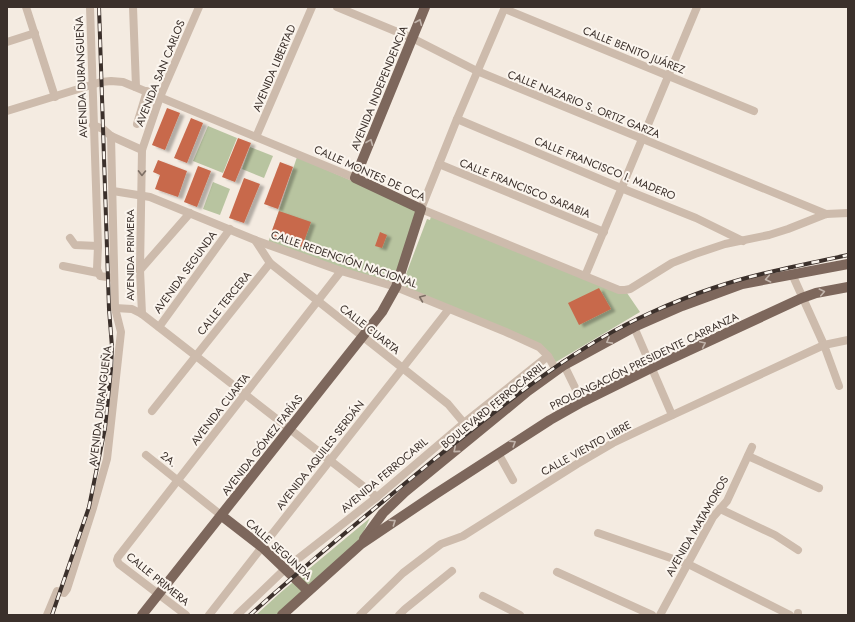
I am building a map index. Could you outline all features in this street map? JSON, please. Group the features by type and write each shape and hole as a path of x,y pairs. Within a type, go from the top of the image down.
{"main road":[{"name":"AVENIDA INDEPENDENCIA","path":"355,178 425,7"},
{"name":"CALLE MONTES DE OCA","path":"355,178 421,209"},
{"path":"396,287 421,209"},
{"name":"BOULEVARD FERROCARRIL","path":"361,544 383,513 405,492 528,391 560,368 634,327 682,306 742,284 848,264"},
{"name":"PROLONGACIÓN PRESIDENTE CARRANZA","path":"361,544 498,453 550,420 582,402 651,368 802,298 816,293 848,286"},
{"name":"AVENIDA GÓMEZ FARÍAS","path":"142,615 363,337 382,312 396,287"},
{"name":"CALLE SEGUNDA","path":"222,516 262,547 308,591"},
{"path":"282,615 361,544"}],"street":[{"path":"26,7 55,97"},
{"name":"AVENIDA DURANGUEÑA","path":"90,7 91,86 98,273"},
{"path":"133,7 136,87"},
{"name":"AVENIDA SAN CARLOS","path":"142,195 142,150 160,97 199,7"},
{"name":"AVENIDA LIBERTAD","path":"256,137 312,7"},
{"name":"CALLE NAZARIO S. ORTIZ GARZA","path":"337,7 412,38 477,71 826,214"},
{"path":"585,276 621,188 643,140 697,7"},
{"path":"421,209 477,71 505,8"},
{"name":"CALLE BENITO JUÁREZ","path":"505,8 754,112"},
{"path":"7,42 35,33"},
{"name":"CALLE MONTES DE OCA","path":"91,86 101,82 123,82 355,178"},
{"path":"7,111 91,86"},
{"path":"137,124 147,91"},
{"name":"CALLE FRANCISCO I. MADERO","path":"457,119 696,218 743,241"},
{"path":"93,125 104,129 111,136 142,150"},
{"name":"AVENIDA DURANGUEÑA","path":"47,615 57,592 64,593 67,589 107,459 121,332 115,308 111,136"},
{"name":"CALLE FRANCISCO SARABIA","path":"439,164 604,232"},
{"name":"CALLE REDENCIÓN NACIONAL","path":"113,191 150,197 254,240 341,271 396,287 539,347 560,368 582,402"},
{"name":"AVENIDA PRIMERA","path":"142,195 140,270 142,314"},
{"name":"CALLE MONTES DE OCA","path":"421,209 619,290 630,289 672,263 708,249 743,241"},
{"path":"140,270 190,213"},
{"path":"743,241 788,229 826,214 848,213"},
{"name":"AVENIDA SEGUNDA","path":"159,327 230,229"},
{"path":"70,238 75,245 98,246"},
{"name":"CALLE CUARTA","path":"254,240 270,263 448,404 474,435"},
{"name":"CALLE TERCERA","path":"152,411 270,263"},
{"path":"63,266 98,273 100,276 114,278"},
{"name":"AVENIDA CUARTA","path":"117,560 341,271"},
{"path":"792,274 824,345 839,386"},
{"path":"115,308 132,309 142,314 377,497"},
{"name":"AVENIDA AQUILES SERDÁN","path":"209,615 449,309"},
{"path":"634,327 672,415"},
{"name":"CALLE VIENTO LIBRE","path":"360,615 403,573 441,544 463,536 524,496 613,443 824,345 848,340"},
{"name":"AVENIDA FERROCARIL","path":"237,615 285,569 377,497 464,423 548,356"},
{"name":"AVENIDA MATAMOROS","path":"660,615 713,517 727,500 752,447"},
{"path":"498,453 514,480"},
{"name":"2A.","path":"146,455 178,481"},
{"path":"748,456 819,488"},
{"name":"CALLE SEGUNDA","path":"178,481 222,516"},
{"path":"720,509 775,535 798,550"},
{"path":"598,532 688,564 795,614"},
{"name":"CALLE PRIMERA","path":"117,560 119,564 186,615"},
{"path":"399,615 452,571"},
{"path":"557,572 652,615"},
{"path":"483,596 520,615"}],"green space":[{"path":"208,126 237,138 223,173 193,161"},
{"path":"250,147 273,156 264,178 242,169"},
{"path":"297,157 419,210 395,286 268,243"},
{"path":"213,182 230,189 220,215 203,209"},
{"path":"431,216 627,293 640,312 556,362 544,348 400,290 427,219 430,220"},
{"path":"370,518 359,541 278,615 256,615 280,593"}],"building":[{"path":"167,108 180,113 165,150 152,145"},
{"path":"191,118 203,123 187,163 174,158"},
{"path":"238,138 251,143 235,182 222,177"},
{"path":"158,160 187,171 178,197 155,189 160,175 153,172"},
{"path":"280,162 293,167 278,209 264,204"},
{"path":"198,166 211,171 197,207 184,202"},
{"path":"244,178 260,184 244,223 229,218"},
{"path":"279,211 311,222 302,247 270,236"},
{"path":"380,232 387,235 382,248 375,246"},
{"path":"599,288 611,309 579,325 568,303"}],"railway":[{"path":"52,615 89,507 105,428 111,369 112,347 109,309 99,7"},
{"path":"250,615 368,513 441,454 541,377 594,342 650,313 705,291 763,274 848,255"}]}
